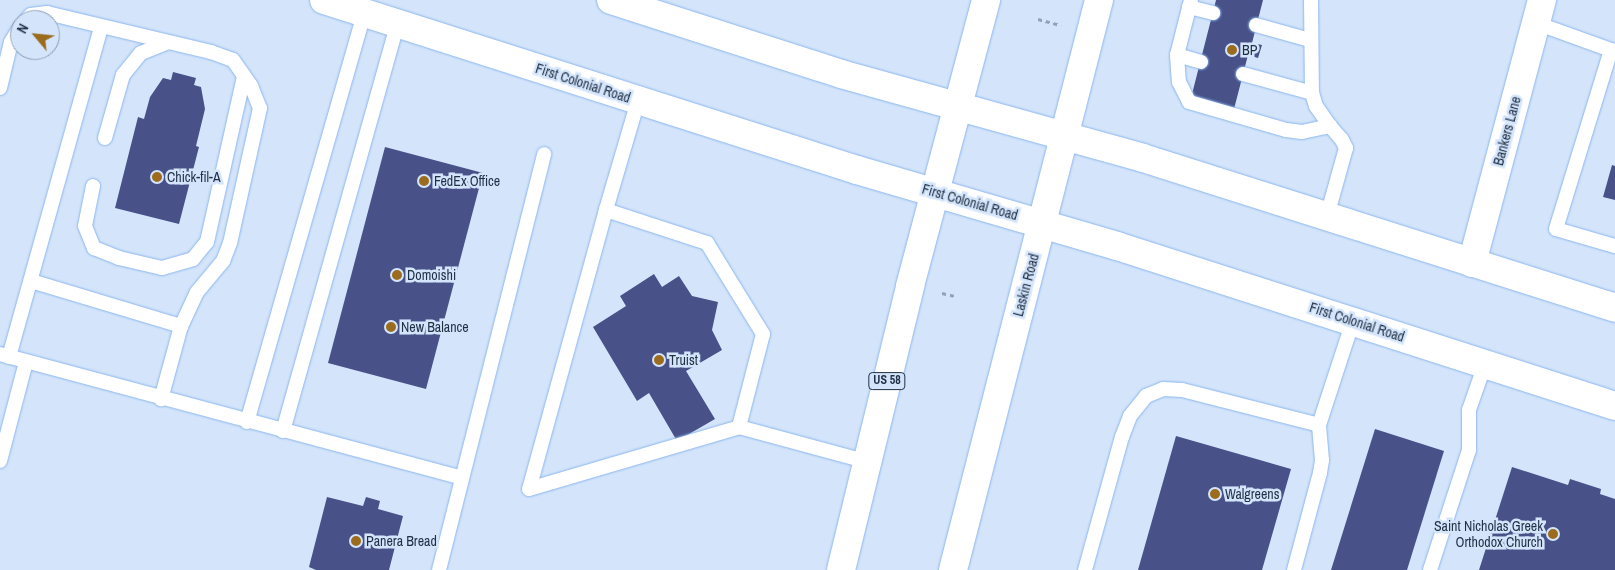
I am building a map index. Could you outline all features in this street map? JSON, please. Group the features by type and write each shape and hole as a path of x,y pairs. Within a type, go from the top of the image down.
{"main road":[{"name":"First Colonial Road","path":"324,0 848,168 1043,223 1615,406"},
{"path":"610,0 637,4 841,74 1143,158 1615,308"},
{"name":"US 58","path":"841,570 934,192 986,0"},
{"name":"Laskin Road","path":"953,570 1099,0"},
{"name":"Bankers Lane","path":"1472,263 1539,12"}],"lane":[{"path":"1311,0 1312,93 1316,106 1346,148 1327,216"},
{"path":"1213,14 1190,4 1176,55 1179,82 1189,102 1286,130 1302,132 1330,126"},
{"path":"1539,12 1613,51 1556,229 1615,246"},
{"path":"247,422 364,13"},
{"path":"60,16 211,52 233,60 260,108 230,243 223,261 197,292 180,326 161,399"},
{"path":"284,431 398,23"},
{"path":"1256,25 1310,40"},
{"path":"101,27 31,281 5,356 462,478"},
{"path":"105,138 123,75 141,53 168,42"},
{"path":"0,88 10,46"},
{"path":"1176,55 1201,62"},
{"path":"1243,74 1312,93"},
{"path":"93,186 85,226 94,248 119,258 162,268 193,259 207,242 244,77"},
{"path":"638,101 529,489 740,427 869,462"},
{"path":"439,570 544,154"},
{"path":"606,210 707,243 763,334 740,427"},
{"path":"31,281 180,326"},
{"path":"1294,570 1320,473 1322,460 1319,425 1353,321"},
{"path":"0,461 26,362"},
{"path":"1430,570 1469,450 1469,410 1485,364"},
{"path":"1084,570 1124,430 1130,416 1146,396 1163,389 1182,390 1319,425"}],"path":[{"path":"1038,19 1064,26"},
{"path":"942,293 955,296"}],"building":[{"name":"BP","path":"1216,0 1263,0 1252,43 1262,45 1258,58 1248,55 1234,109 1191,98"},
{"name":"Chick-fil-A","path":"173,72 196,78 194,85 201,87 205,109 196,146 199,147 179,224 115,208 138,117 144,119 150,97 163,78 171,80"},
{"path":"385,147 483,173 426,389 328,363"},
{"path":"1612,165 1615,166 1615,200 1603,197"},
{"name":"Truist","path":"654,274 662,287 679,276 692,296 718,302 712,330 722,350 686,371 715,419 677,441 649,393 637,401 593,327 626,306 620,296"},
{"path":"1375,429 1444,451 1407,570 1331,570"},
{"name":"Walgreens","path":"1176,436 1291,469 1262,570 1138,570"},
{"name":"Saint Nicholas Greek Orthodox Church","path":"1512,467 1568,485 1570,479 1601,489 1600,494 1615,499 1615,570 1479,570"},
{"name":"Panera Bread","path":"327,497 363,506 366,497 380,501 378,509 403,516 389,570 316,570 309,567"}],"place":[{"name":"BP","path":"1232,50"},
{"name":"Chick-fil-A","path":"157,177"},
{"name":"FedEx Office","path":"424,181"},
{"name":"Domoishi","path":"397,275"},
{"name":"New Balance","path":"391,327"},
{"name":"Truist","path":"659,360"},
{"name":"Walgreens","path":"1215,494"},
{"name":"Saint Nicholas Greek Orthodox Church","path":"1553,534"},
{"name":"Panera Bread","path":"356,541"}]}
